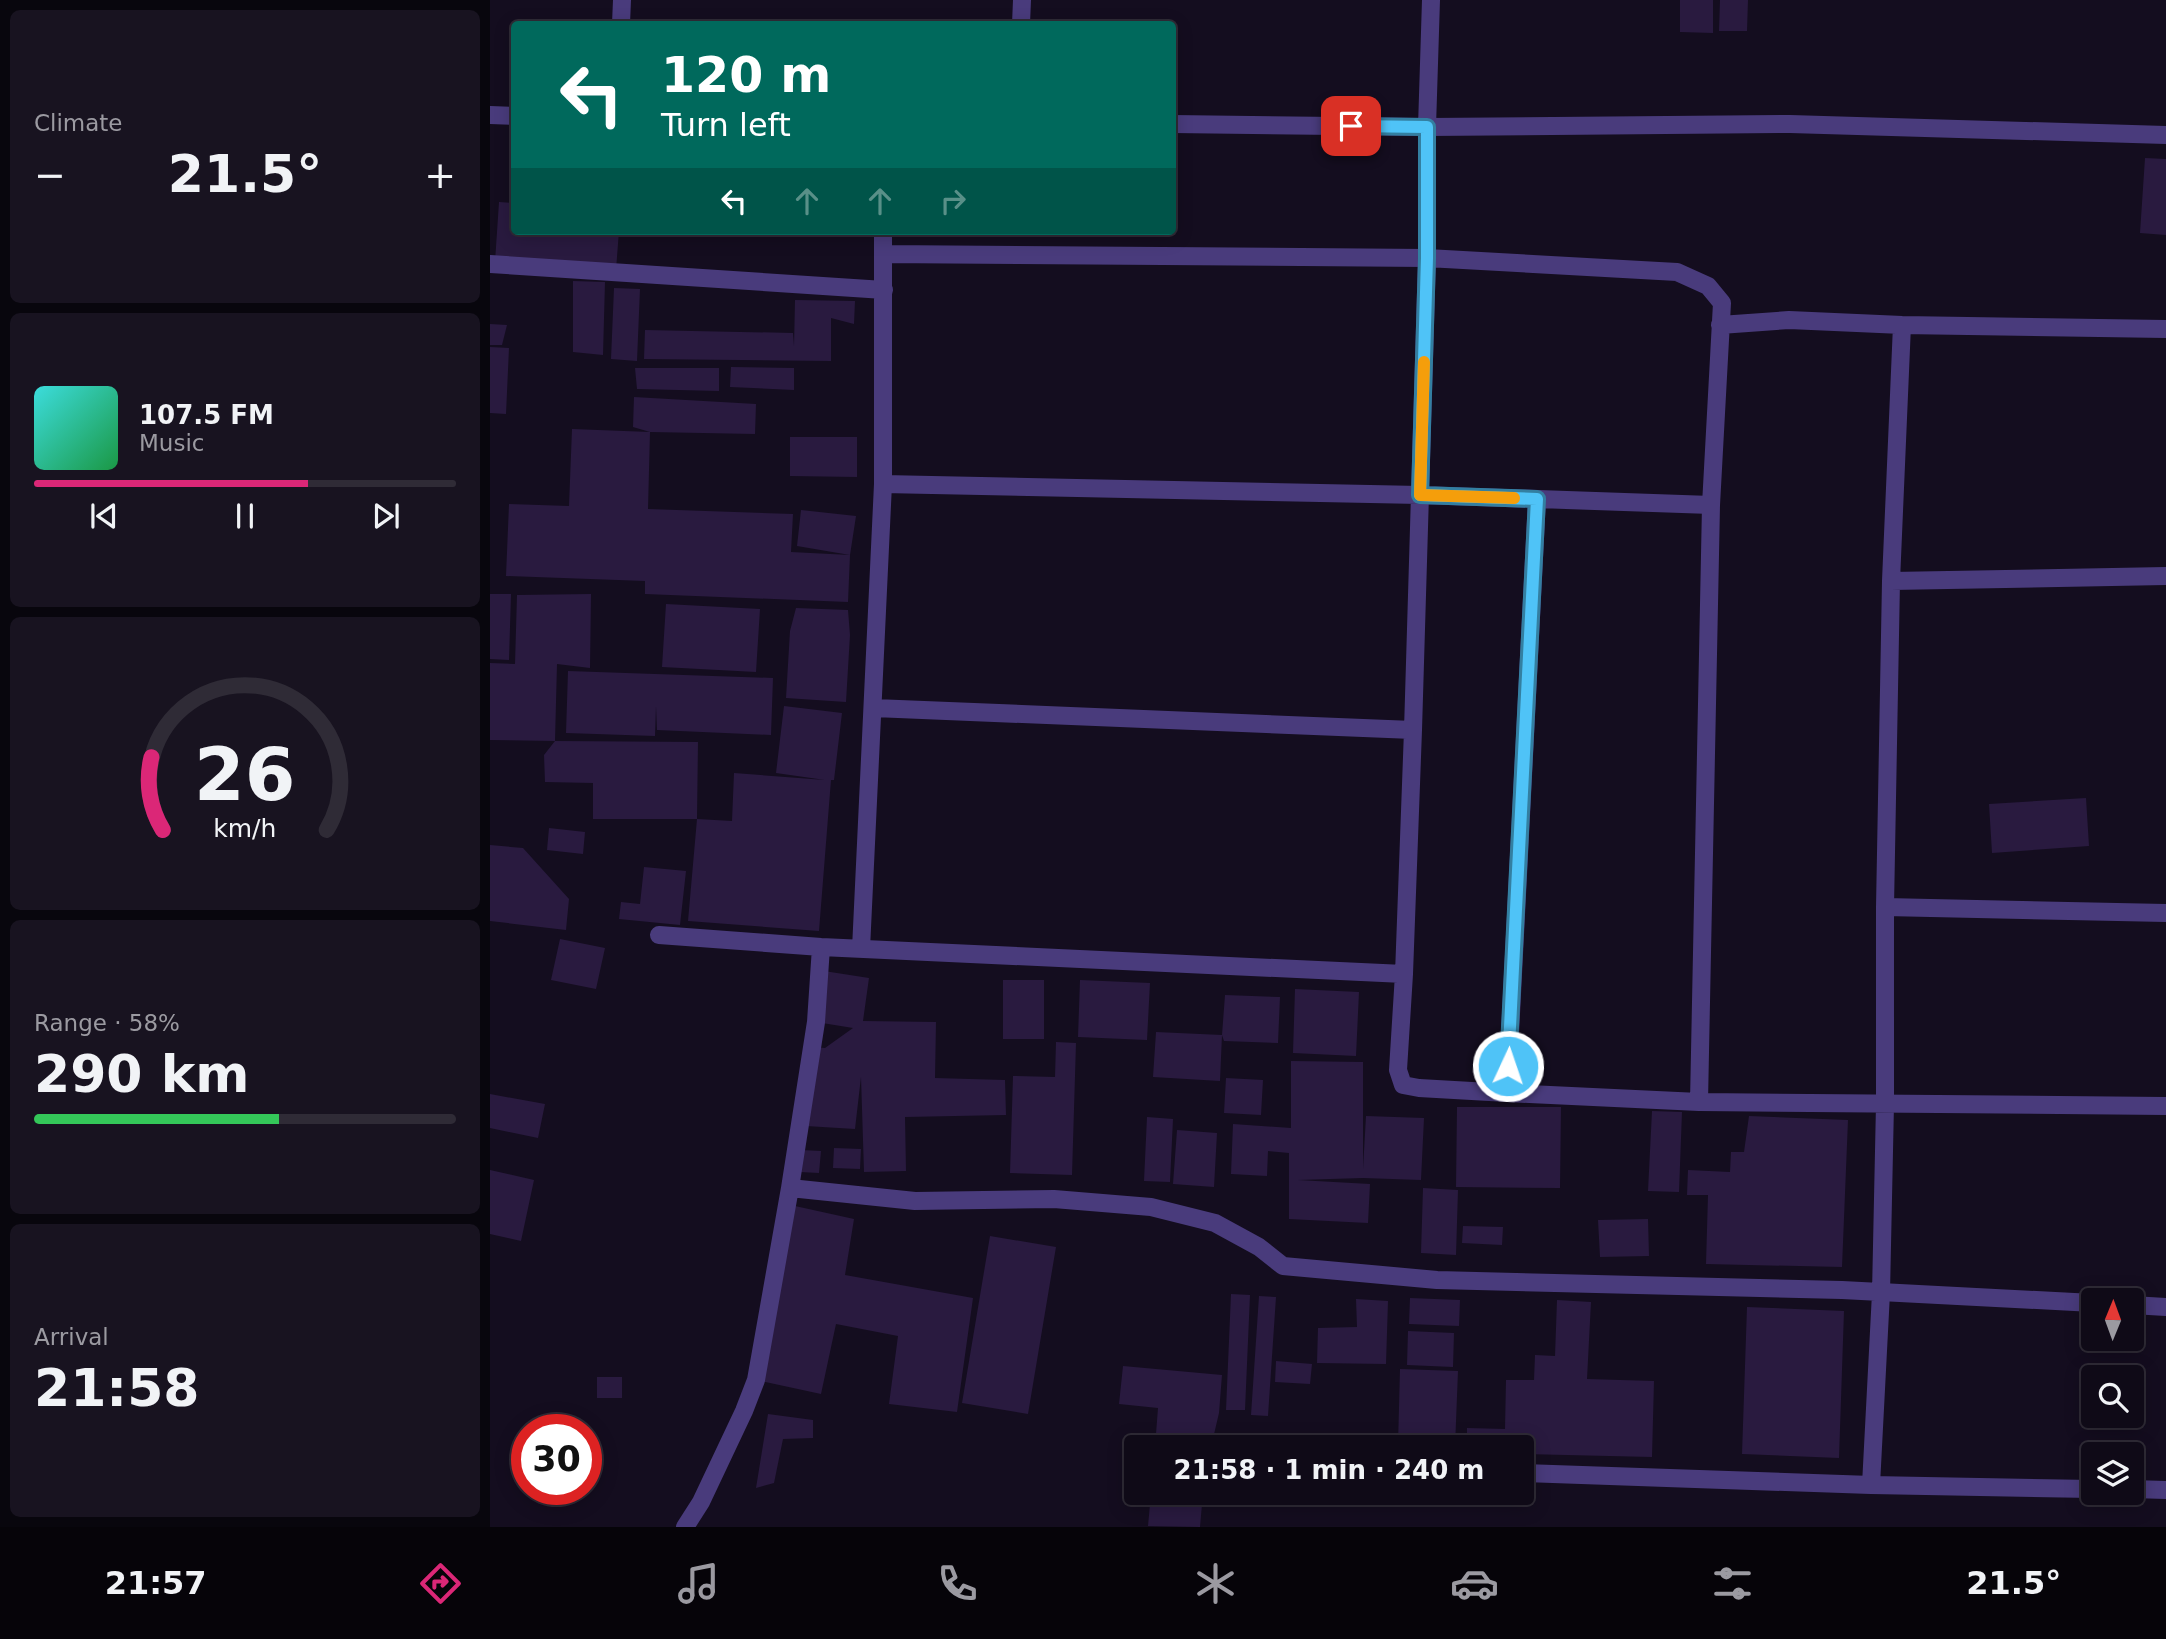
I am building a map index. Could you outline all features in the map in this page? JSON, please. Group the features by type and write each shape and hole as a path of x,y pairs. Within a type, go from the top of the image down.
{"street":[{"path":"621,21 622,0"},
{"path":"1021,21 1022,0"},
{"path":"1431,0 1427,258 1413,730 1405,974 1398,1070 1403,1085 1699,1102 2166,1106"},
{"path":"490,115 511,116"},
{"path":"1176,124 1427,127 1790,124 2166,135"},
{"path":"862,949 883,484 883,235"},
{"path":"883,254 1427,258 1677,272 1708,286 1722,303 1711,505 1699,1102"},
{"path":"490,264 884,290"},
{"path":"1720,325 1788,320 1902,325 2166,329"},
{"path":"1871,1485 1881,1293 1891,581 1902,325"},
{"path":"883,484 1420,495 1711,505"},
{"path":"1507,1093 1537,499"},
{"path":"1891,581 2166,576"},
{"path":"874,708 1413,730"},
{"path":"1885,907 2166,913"},
{"path":"659,935 821,947 1405,974"},
{"path":"685,1527 701,1502 756,1380 816,1022 821,947"},
{"path":"790,1188 915,1201 1054,1199 1152,1207 1215,1223 1259,1247 1283,1266 1437,1280 1842,1290 2081,1303"},
{"path":"2144,1306 2166,1307"},
{"path":"1534,1473 1871,1485 2081,1489"},
{"path":"2144,1489 2166,1490"}],"building":[{"path":"1680,0 1713,0 1713,33 1680,32"},
{"path":"1720,0 1748,0 1747,31 1719,31"},
{"path":"2145,158 2166,159 2166,235 2140,233"},
{"path":"499,202 511,203 511,235 619,235 616,270 495,262"},
{"path":"573,281 605,282 603,355 573,352"},
{"path":"614,288 640,289 637,361 611,359"},
{"path":"795,300 855,301 854,324 831,318 831,361 644,359 645,330 793,333 794,346"},
{"path":"490,324 507,325 502,345 490,345"},
{"path":"490,347 509,348 506,414 490,413"},
{"path":"731,367 794,368 794,390 730,387"},
{"path":"635,368 719,368 719,391 637,389"},
{"path":"634,397 756,404 755,434 650,432 633,427"},
{"path":"572,429 650,432 648,509 793,514 791,552 850,555 848,602 645,594 645,581 506,576 509,504 569,506"},
{"path":"790,437 857,437 857,477 790,476"},
{"path":"801,510 856,516 850,555 797,546"},
{"path":"490,594 511,594 509,660 490,659"},
{"path":"591,594 590,668 557,664 555,741 490,740 490,663 515,664 517,595"},
{"path":"666,604 760,609 756,672 662,667"},
{"path":"796,608 848,610 850,635 846,702 786,698 790,631"},
{"path":"568,671 773,678 771,735 657,730 656,706 655,736 566,733"},
{"path":"784,706 842,713 834,780 831,780 819,931 688,921 697,819 732,821 734,773 825,780 776,773"},
{"path":"555,741 698,742 697,819 593,819 593,783 545,782 544,755"},
{"path":"2086,798 2089,846 1992,853 1989,804"},
{"path":"549,828 585,832 583,854 547,850"},
{"path":"490,845 523,848 569,899 566,930 490,921"},
{"path":"644,867 686,871 680,925 619,919 621,902 640,904"},
{"path":"560,939 605,948 596,989 551,980"},
{"path":"824,971 869,978 863,1021 936,1022 935,1078 1005,1080 1006,1115 905,1117 906,1171 864,1172 861,1077 855,1129 806,1126 812,1047 825,1048 853,1028 816,1022"},
{"path":"1003,980 1044,980 1044,1039 1003,1039"},
{"path":"1080,980 1150,983 1147,1040 1078,1037"},
{"path":"1295,989 1359,992 1356,1056 1293,1053"},
{"path":"1225,995 1280,997 1278,1043 1224,1041 1222,1035"},
{"path":"1156,1032 1222,1035 1220,1081 1153,1077"},
{"path":"1056,1042 1076,1043 1072,1175 1010,1173 1013,1076 1055,1077"},
{"path":"1291,1061 1363,1062 1363,1169 1366,1116 1424,1118 1421,1180 1298,1180 1370,1184 1368,1223 1289,1219 1289,1153 1268,1151 1267,1176 1231,1174 1233,1124 1291,1128"},
{"path":"1226,1078 1263,1080 1261,1115 1224,1113"},
{"path":"490,1094 545,1104 538,1138 490,1128"},
{"path":"1457,1107 1561,1107 1560,1188 1456,1187"},
{"path":"1652,1111 1682,1112 1679,1192 1648,1191"},
{"path":"1749,1116 1848,1120 1842,1267 1706,1264 1708,1195 1687,1195 1688,1170 1730,1172 1731,1152 1744,1152"},
{"path":"1147,1117 1173,1119 1170,1182 1144,1181"},
{"path":"1177,1130 1217,1133 1214,1187 1173,1184"},
{"path":"834,1148 861,1149 860,1169 833,1168"},
{"path":"801,1150 821,1151 819,1173 800,1172"},
{"path":"490,1170 534,1180 521,1241 490,1234"},
{"path":"1423,1188 1458,1190 1456,1255 1421,1253"},
{"path":"795,1206 854,1219 845,1275 973,1298 957,1412 889,1404 898,1336 836,1324 821,1394 756,1380"},
{"path":"1648,1219 1649,1256 1600,1257 1598,1220"},
{"path":"1463,1226 1503,1227 1502,1245 1462,1243"},
{"path":"990,1236 1056,1247 1028,1414 962,1403"},
{"path":"1231,1294 1250,1295 1245,1410 1226,1410"},
{"path":"1259,1296 1276,1297 1268,1416 1251,1415"},
{"path":"1410,1298 1460,1300 1459,1326 1409,1324"},
{"path":"1356,1299 1388,1301 1386,1364 1317,1363 1318,1328 1357,1327"},
{"path":"1557,1300 1591,1302 1587,1379 1654,1381 1652,1457 1534,1454 1534,1435 1467,1435 1467,1428 1505,1429 1506,1380 1534,1380 1535,1355 1555,1356"},
{"path":"1747,1307 1844,1311 1839,1458 1742,1454"},
{"path":"1408,1331 1454,1333 1453,1367 1407,1365"},
{"path":"1276,1361 1312,1364 1310,1384 1275,1382"},
{"path":"1123,1366 1222,1375 1219,1413 1214,1435 1156,1435 1158,1408 1119,1404"},
{"path":"1400,1369 1458,1371 1455,1435 1398,1435"},
{"path":"597,1377 622,1377 622,1398 597,1398"},
{"path":"768,1414 813,1420 813,1438 783,1439 774,1483 756,1488"},
{"path":"1150,1505 1202,1505 1200,1527 1148,1526"}],"slow traffic":[{"path":"1424,362 1420,495 1514,498"}],"route":[{"path":"1351,126 1427,127 1427,258 1420,495 1537,499 1508,1066"}]}
